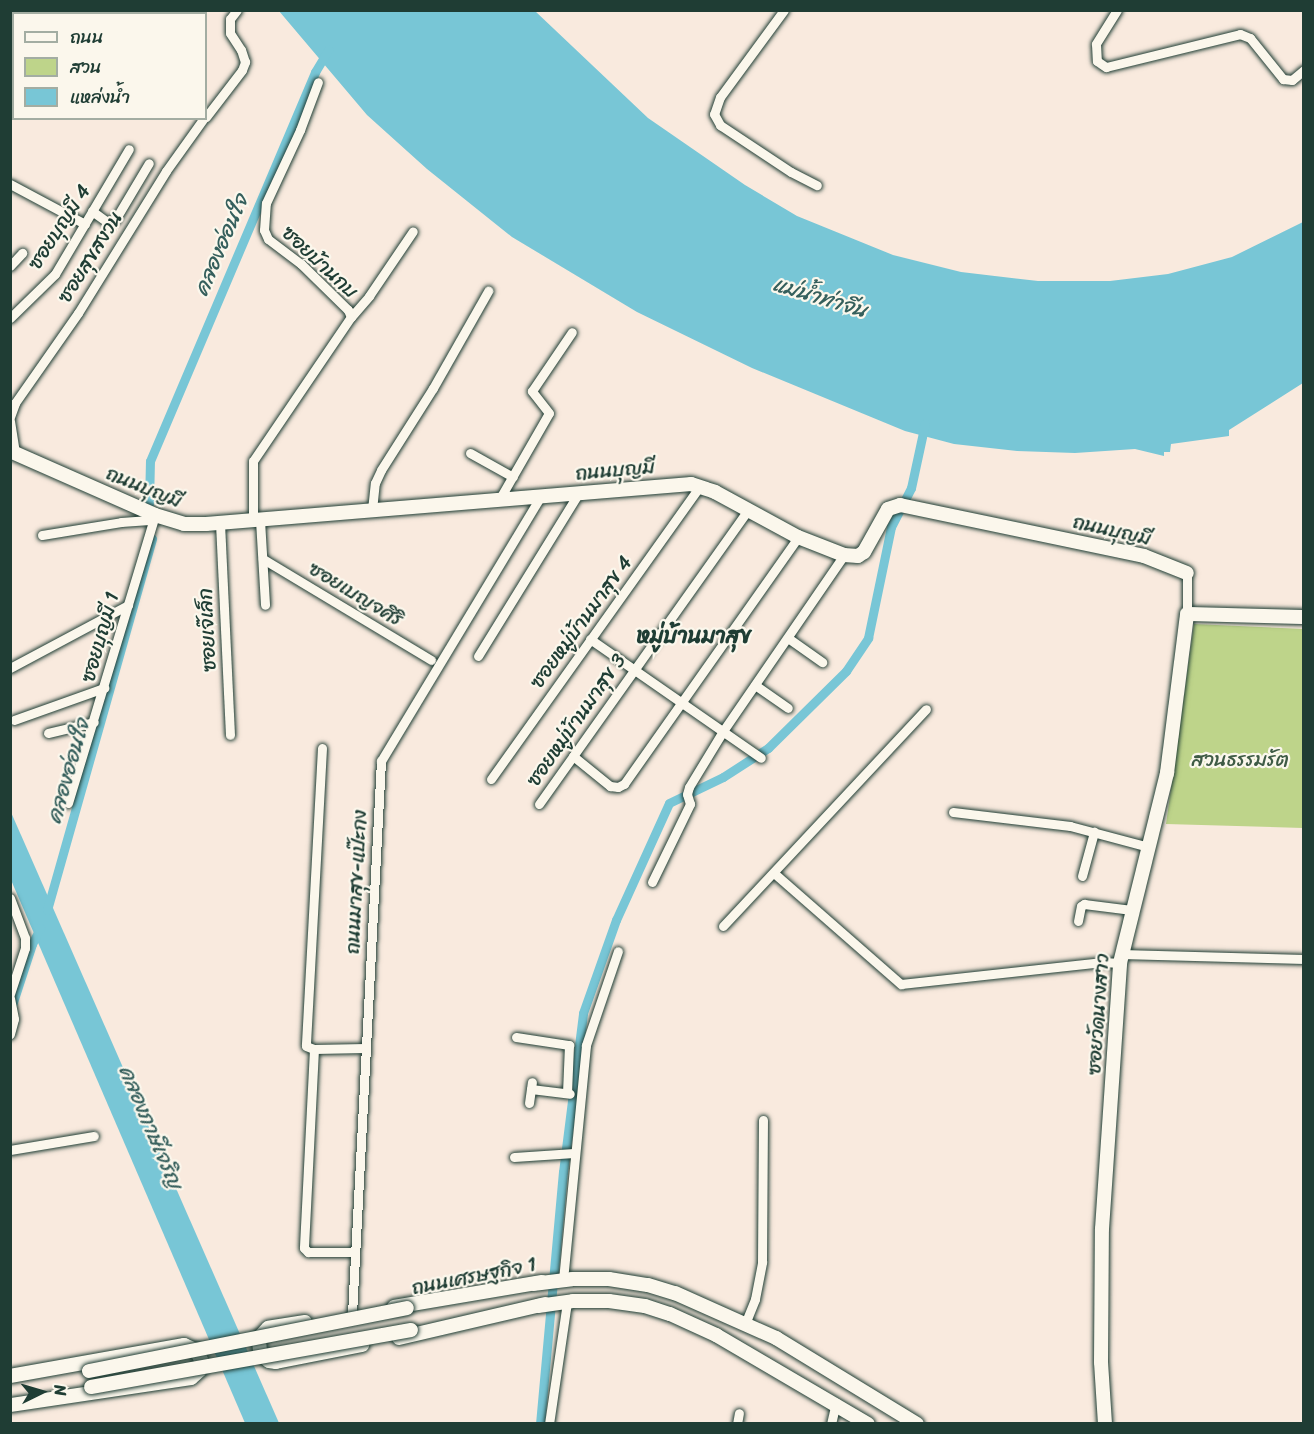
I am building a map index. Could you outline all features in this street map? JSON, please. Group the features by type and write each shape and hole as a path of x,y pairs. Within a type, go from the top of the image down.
{"main road":[{"name":"ถนนบุญมี","path":"13,452 154,518 184,524 220,523 681,484 700,486 798,537 844,555 858,556 864,552 888,510 904,505 1144,556 1187,573"},
{"path":"1187,614 1304,617"},
{"name":"ซอยวัดนางสาว","path":"1105,1424 1101,1362 1102,1229 1121,959 1167,773 1187,614"},
{"name":"ถนนเศรษฐกิจ 1","path":"10,1382 89,1371 542,1282 609,1279 648,1284 704,1304 776,1338 917,1424"},
{"path":"542,1282 268,1328 259,1338 259,1350 264,1358 276,1362 418,1335 545,1304"},
{"name":"ถนนเศรษฐกิจ 1","path":"10,1399 92,1387 545,1304 609,1301 645,1306 670,1314 716,1335 836,1403 868,1424"},
{"path":"10,1376 184,1345 196,1350 201,1360 200,1370 191,1378 10,1405"}],"street":[{"name":"ซอยสุขสงวน","path":"207,115 242,70 245,62 241,50 230,33 230,19 237,10"},
{"path":"784,10 720,97 715,107 715,119 720,125 791,172 817,185"},
{"path":"1117,10 1096,44 1097,61 1106,67 1240,34 1250,38 1283,79 1292,80 1304,70"},
{"name":"ซอยบ้านกบ","path":"256,520 253,460 351,316 348,310 301,264 268,239 264,230 266,203 300,130 318,82"},
{"name":"ซอยสุขสงวน","path":"13,452 10,419 15,403 78,313 160,180 204,120"},
{"name":"ซอยบุญมี 4","path":"10,318 55,274 129,148"},
{"path":"92,211 107,222 115,220 149,163"},
{"path":"10,184 85,224"},
{"path":"351,316 369,296 413,231"},
{"path":"10,266 22,254"},
{"path":"372,510 375,483 386,461 433,388 488,291"},
{"path":"500,500 549,412 532,391 572,332"},
{"path":"470,453 513,477"},
{"name":"ซอยหมู่บ้านมาสุข 4","path":"491,779 700,486"},
{"path":"477,656 578,494"},
{"name":"ถนนมาสุข-แป๊ะกง","path":"352,1314 381,761 541,496"},
{"name":"ซอยหมู่บ้านมาสุข 3","path":"539,804 747,511"},
{"path":"42,535 154,518"},
{"name":"ซอยบุญมี 1","path":"68,803 154,518"},
{"path":"256,520 263,560 265,605"},
{"name":"ซอยเจ๊เล็ก","path":"220,523 230,735"},
{"path":"573,756 610,786 618,787 629,777 680,701 798,537"},
{"path":"652,882 690,804 687,791 723,731 844,555"},
{"name":"ซอยเบญจศิริ","path":"263,560 430,660"},
{"path":"1187,573 1187,614"},
{"path":"10,668 128,605"},
{"path":"788,638 822,662"},
{"path":"590,639 761,758"},
{"path":"755,685 788,708"},
{"path":"14,720 104,688"},
{"path":"723,926 926,709"},
{"path":"48,733 94,722"},
{"path":"322,748 306,1046 314,1049 365,1048"},
{"path":"953,812 1070,826 1149,847"},
{"path":"1082,876 1094,832"},
{"path":"774,873 901,984 1121,959 1304,959"},
{"path":"10,1034 12,1008 10,996 25,948 25,938 11,900"},
{"path":"1078,921 1081,906 1084,904 1132,910"},
{"path":"563,1280 586,1046 618,951"},
{"path":"516,1037 569,1046 567,1094"},
{"path":"314,1049 304,1248 308,1252 354,1252"},
{"path":"529,1103 532,1086 567,1094 580,1094"},
{"path":"746,1324 755,1299 762,1262 763,1120"},
{"path":"10,1150 94,1136"},
{"path":"514,1157 574,1153"},
{"path":"549,1424 567,1302"},
{"path":"831,1424 836,1403"},
{"path":"737,1424 739,1413"}],"green space":[{"name":"สวนธรรมรัต","path":"1194,624 1303,629 1303,828 1166,824"}],"water":[{"name":"แม่น้ำท่าจีน","path":"279,11 535,11 648,118 745,185 797,216 893,255 961,272 1038,281 1110,281 1168,274 1232,257 1303,222 1303,383 1229,430 1229,436 1171,444 1170,452 1164,452 1164,456 1135,449 1075,453 1017,451 954,444 905,431 752,368 637,312 512,237 427,169 367,115"},
{"path":"10,810 279,1423 245,1423 11,880"}],"waterway":[{"name":"คลองอ่อนใจ","path":"149,504 150,461 315,72 328,50"},
{"path":"540,1424 563,1172 583,1013 616,920 669,803 723,777 768,748 846,671 868,638 891,527 911,488 925,423"},
{"name":"คลองอ่อนใจ","path":"47,910 152,539"},
{"name":"คลองอ่อนใจ","path":"11,1008 32,944 40,928"}],"district":[{"name":"หมู่บ้านมาสุข","path":"694,636"}],"water label":[{"name":"คลองภาษีเจริญ","path":"151,1127"}]}
